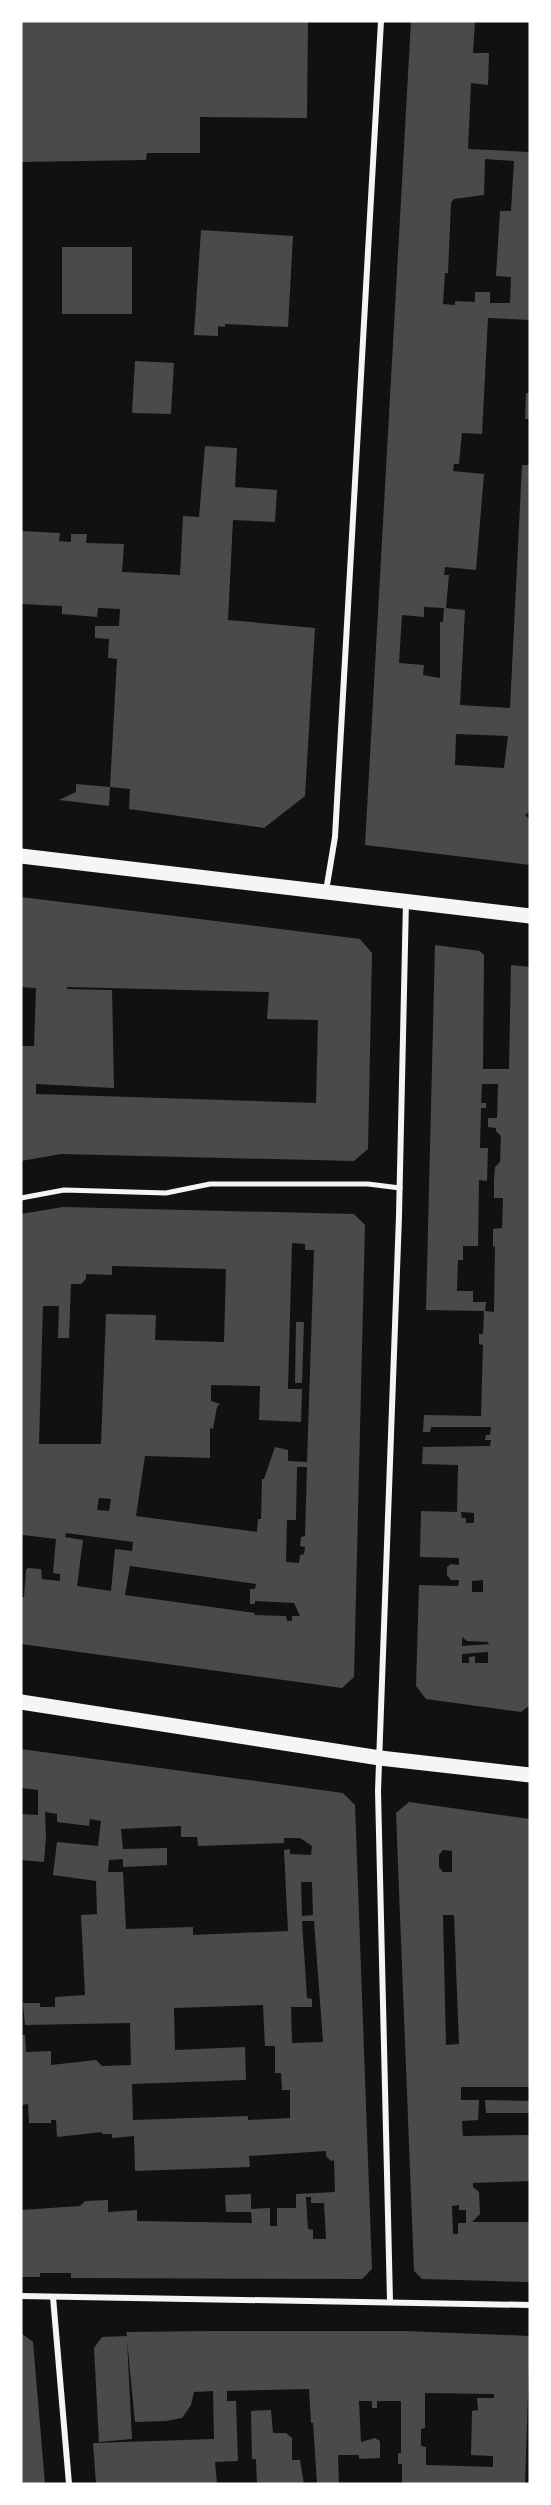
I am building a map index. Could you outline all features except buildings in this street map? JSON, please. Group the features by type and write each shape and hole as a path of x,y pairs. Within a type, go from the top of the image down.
{"main road":[{"path":"21,856 530,916"},
{"path":"21,1702 380,1758 530,1775"}],"street":[{"path":"326,892 336,825 381,21"},
{"path":"390,2301 378,1791 400,1188 406,902"},
{"path":"21,1198 64,1190 166,1193 210,1184 368,1184 400,1188"},
{"path":"21,2296 530,2305"},
{"path":"53,2297 69,2484"}]}
